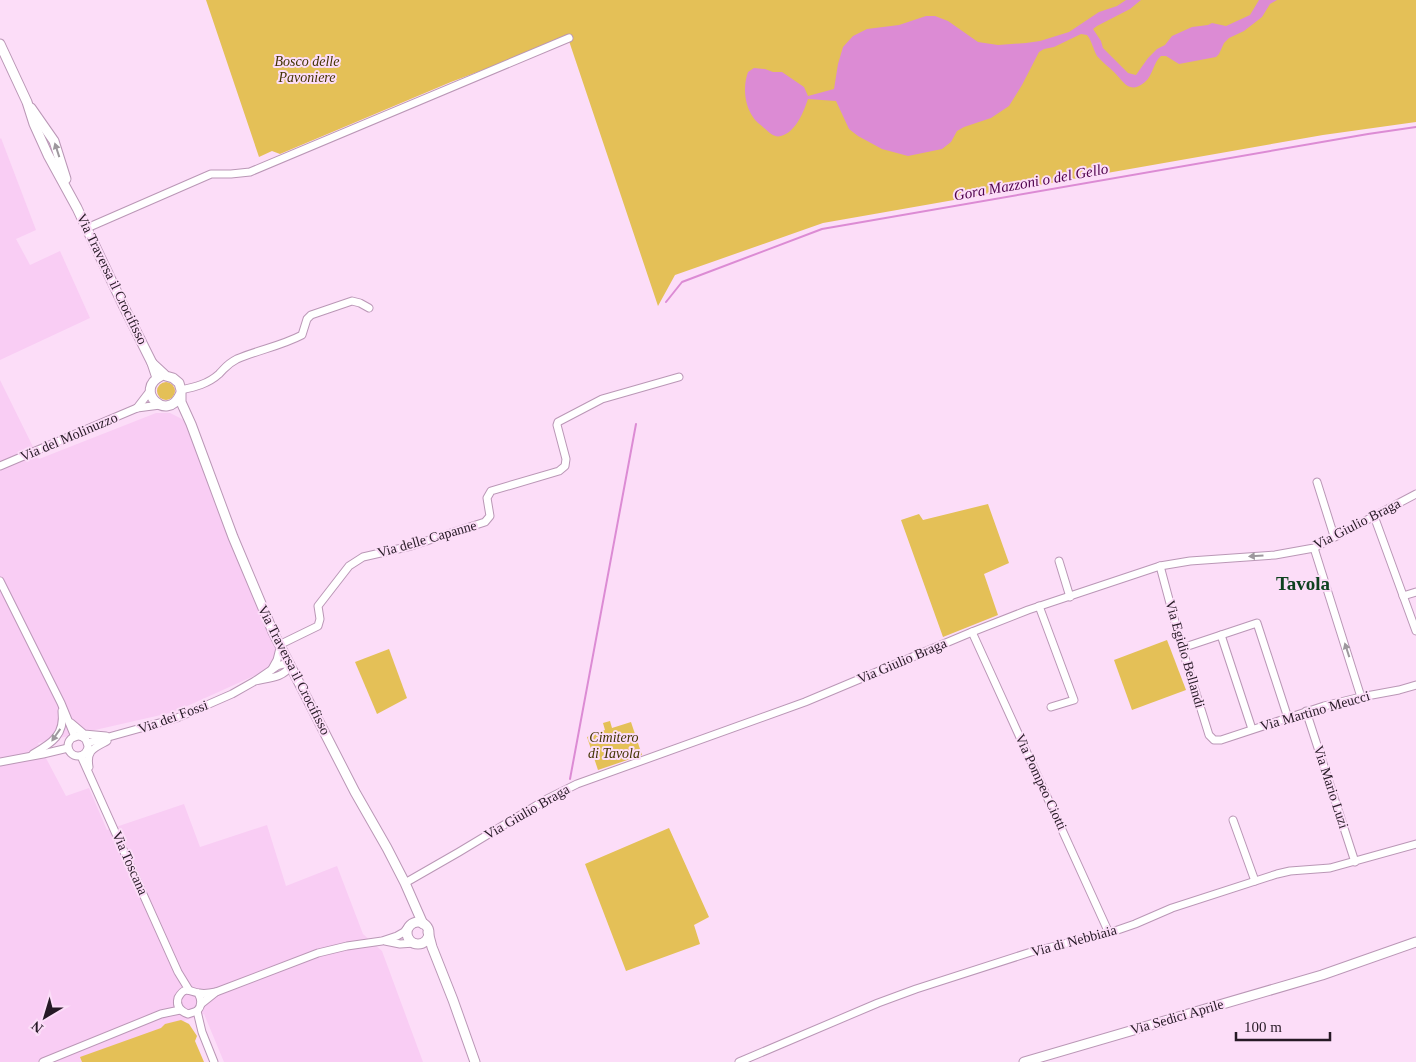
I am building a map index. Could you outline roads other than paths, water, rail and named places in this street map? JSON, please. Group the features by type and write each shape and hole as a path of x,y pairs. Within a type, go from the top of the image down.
{"street":[{"path":"86,228 211,174 250,172 569,38"},
{"name":"Via Traversa il Crocifisso","path":"0,44 27,102 54,141 72,196 86,228 152,363 161,377 170,376 177,380 181,402 256,596 295,678 405,883 414,907 418,926"},
{"path":"150,391 153,399 160,405 165,406 174,403 180,392 212,379 227,365 238,359 302,335 307,319 312,315 352,302 360,303 370,308"},
{"path":"138,408 150,391 153,382 161,377"},
{"name":"Via delle Capanne","path":"280,646 318,626 320,619 318,606 349,566 362,557 412,546 484,522 490,516 488,498 491,491 559,471 565,466 566,459 557,425 558,422 602,399 680,377"},
{"name":"Via Traversa il Crocifisso","path":"174,403 191,424"},
{"name":"Via del Molinuzzo","path":"0,466 138,408 160,405"},
{"path":"1317,482 1334,536"},
{"name":"Via Giulio Braga","path":"405,883 577,784 805,702 972,632 1040,606 1160,566 1190,561 1276,555 1314,548 1416,494"},
{"path":"1374,516 1416,631"},
{"path":"1314,548 1361,697"},
{"path":"1059,561 1070,597"},
{"name":"Via Egidio Bellandi","path":"1160,566 1182,648 1209,735 1214,740"},
{"path":"0,581 61,703 75,737"},
{"path":"1403,596 1416,592"},
{"path":"1040,606 1074,700 1051,707"},
{"path":"1182,648 1258,623 1288,718"},
{"name":"Via Pompeo Ciotti","path":"972,632 1109,933"},
{"path":"1221,635 1252,729"},
{"path":"272,669 277,660 280,646"},
{"name":"Via dei Fossi","path":"87,743 177,718 232,694 281,664 290,666 286,672 278,676 255,681"},
{"name":"Via dei Fossi","path":"278,676 295,678"},
{"name":"Via Martino Meucci","path":"1214,740 1221,740 1306,711 1416,686"},
{"path":"30,756 55,739 61,730 63,719 61,703"},
{"name":"Via Mario Luzi","path":"1306,711 1355,862"},
{"path":"70,723 84,734 114,736"},
{"path":"90,773 88,763 92,749 114,736"},
{"path":"75,737 84,739 87,743 86,752 81,756 73,755 68,748 70,740 75,737"},
{"path":"0,762 68,748"},
{"name":"Via Toscana","path":"81,756 178,972 189,990"},
{"path":"1233,820 1255,881"},
{"name":"Via di Nebbiaia","path":"739,1062 870,1006 916,989 1032,952 1109,933 1172,908 1255,881 1290,871 1330,868 1416,844"},
{"path":"161,1014 184,991 189,990 198,993 216,992 318,954 347,946 382,941 398,936 418,926"},
{"path":"418,926 408,929 409,939 425,947 437,960"},
{"path":"382,941 400,944 426,940 428,935 418,926"},
{"path":"418,926 432,948 475,1062"},
{"name":"Via Sedici Aprile","path":"1024,1062 1322,975 1416,942"},
{"name":"Via Toscana","path":"178,972 179,998"},
{"path":"188,1014 197,1011 201,1004 216,992"},
{"path":"198,993 201,1004"},
{"path":"179,998 180,1010"},
{"path":"43,1062 161,1014 180,1010 188,1014 202,1032"},
{"path":"197,1011 202,1032 214,1062"}],"waterway":[{"name":"Gora Mazzoni o del Gello","path":"666,302 682,282 822,229 1416,127"},
{"path":"570,779 636,424"}],"district":[{"name":"Tavola","path":"1303,583"}],"park label":[{"name":"Bosco delle Pavoniere","path":"307,69"},
{"name":"Cimitero di Tavola","path":"614,746"}]}
